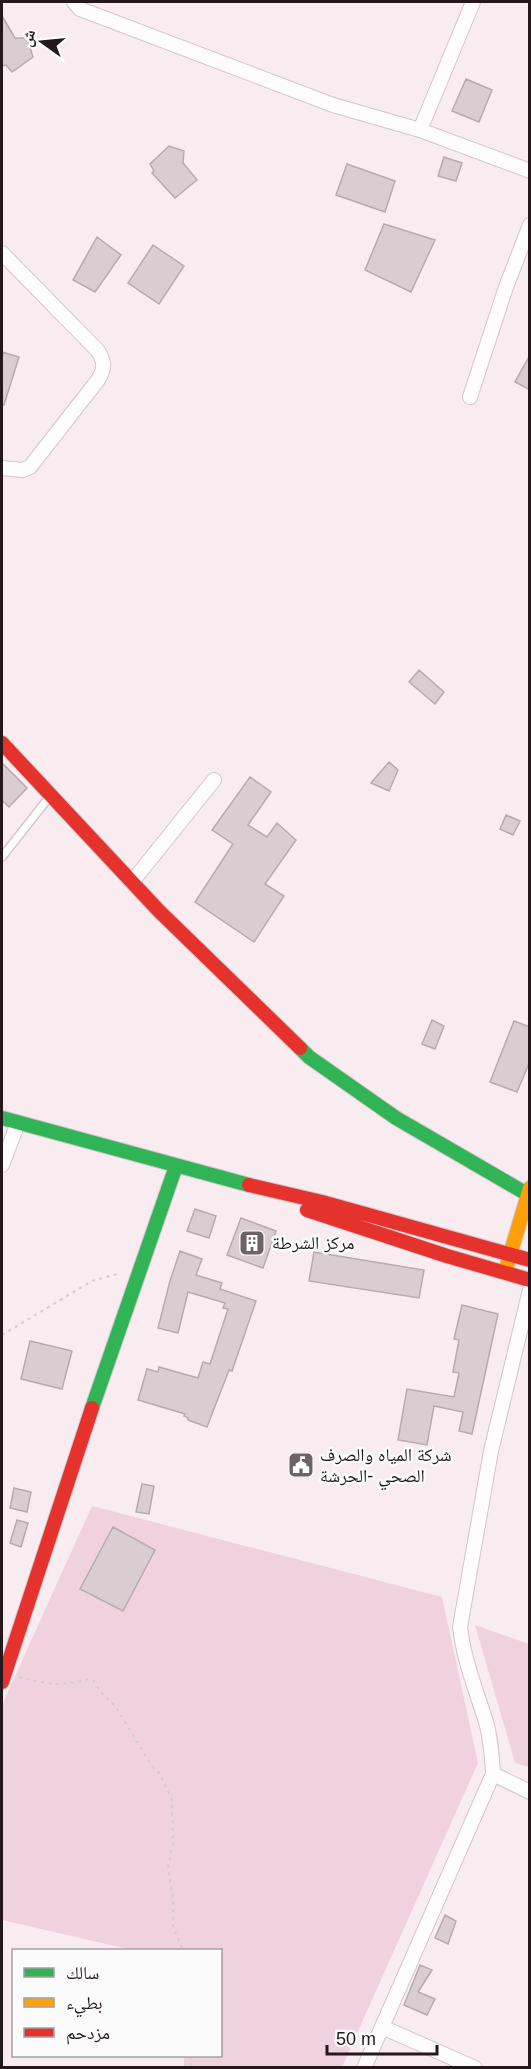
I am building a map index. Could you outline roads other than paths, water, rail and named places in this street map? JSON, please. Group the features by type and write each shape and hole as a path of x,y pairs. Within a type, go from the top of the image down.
{"street":[{"path":"74,2 80,9 333,105 420,130 530,171"},
{"path":"420,130 473,2"},
{"path":"470,397 506,287 530,225"},
{"path":"2,253 98,351 104,364 103,372 98,380 30,468 23,470 2,468"},
{"path":"2,743 167,919 309,1058 396,1118 528,1191 505,1273"},
{"path":"132,882 214,780"},
{"path":"2,1119 306,1198 530,1260"},
{"path":"2,1165 18,1123"},
{"path":"3,1676 87,1422 176,1166"},
{"path":"207,1174 318,1214 530,1280"},
{"path":"364,2067 493,1774 491,1746 462,1651 460,1627 491,1451 530,1290"},
{"path":"493,1774 530,1792"},
{"path":"382,2027 475,2067"}],"lane":[{"path":"2,856 52,794"}],"place":[{"name":"مركز الشرطة","path":"252,1243"},
{"name":"شركة المياه والصرف الصحي -الحرشة","path":"301,1465"}]}
